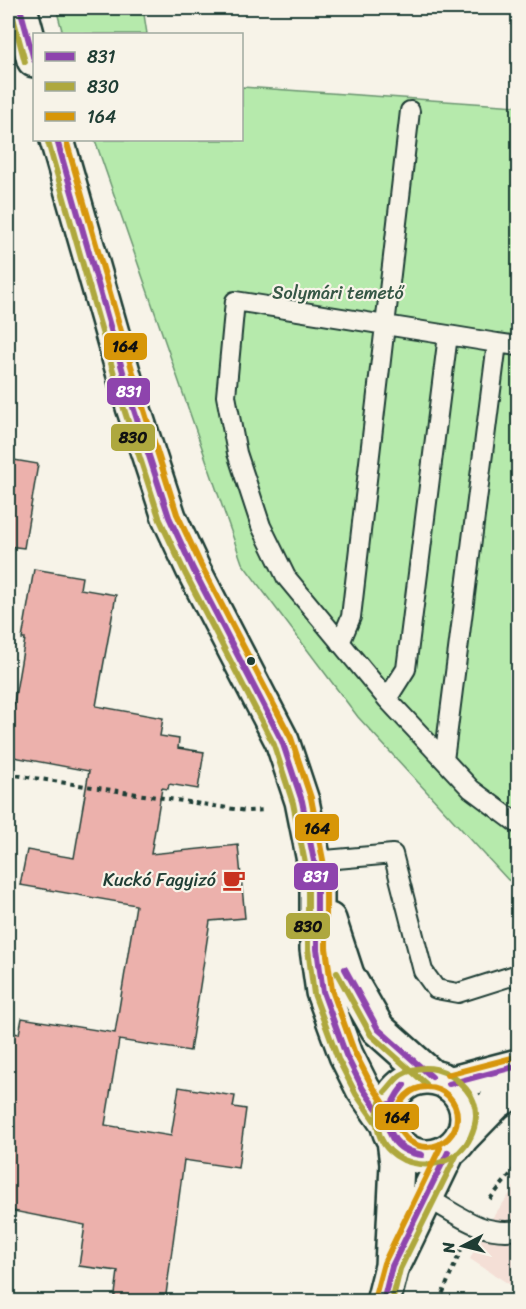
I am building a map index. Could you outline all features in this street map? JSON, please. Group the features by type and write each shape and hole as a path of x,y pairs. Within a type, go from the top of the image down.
{"street":[{"path":"20,8 33,56"},
{"path":"57,141 133,407 169,517 193,569 282,741 302,801 315,871 347,975 378,1029 463,1098 468,1118 392,1266"},
{"path":"315,871 317,949 323,992 346,1055 363,1089 390,1131 409,1153 429,1157 455,1144 496,1102 519,1089"},
{"path":"383,1302 392,1266 397,1164 390,1131 389,1104 398,1088 414,1078 441,1080 519,1066"}],"lane":[{"path":"340,643 351,617 410,111"},
{"path":"519,346 235,301 226,396 237,453 261,526 286,577 387,699 471,789 519,824"},
{"path":"387,699 406,669 448,335"},
{"path":"444,760 497,343"},
{"path":"315,871 393,854 423,971 436,989 458,993 519,974"},
{"path":"426,1197 484,1229 504,1232 519,1230"}],"path":[{"path":"8,774 247,811 267,810"}],"shaded area":[{"path":"518,1179 518,1290 470,1259 484,1229"}],"green space":[{"path":"56,8 143,8 147,33 63,33"},
{"name":"Solymári temető","path":"243,87 518,106 518,885 508,880 358,717 242,563 95,141 243,141"}],"building":[{"path":"8,459 38,464 24,548 8,546"},
{"path":"34,569 82,577 80,589 116,595 96,706 163,718 160,736 179,739 178,748 204,752 198,789 169,784 168,789 162,788 151,854 238,845 245,918 210,921 190,1051 119,1040 105,1125 171,1136 179,1087 235,1096 233,1107 246,1109 238,1168 184,1160 165,1302 114,1302 118,1271 79,1266 85,1225 8,1210 8,1172 13,1143 8,1142 8,1032 19,1034 22,1018 115,1033 136,905 20,885 27,850 74,858 89,771 8,756 8,738"}],"transit line":[{"name":"831","path":"20,8 33,56"},
{"name":"830","path":"11,10 25,62"},
{"name":"831","path":"57,141 133,407 169,517 193,569 282,741 302,801 314,861 317,881 317,949 323,992 346,1055 363,1089 386,1122"},
{"name":"164","path":"66,141 142,404 177,514 291,738 311,798 323,860 326,881 326,948 332,990 354,1051 371,1084 393,1117"},
{"name":"830","path":"48,142 124,409 160,520 274,745 293,803 305,863 308,882 308,949 314,994 338,1059 356,1094 379,1127"},
{"name":"831","path":"345,969 378,1029 432,1077"},
{"name":"830","path":"337,973 371,1035 426,1084"},
{"name":"164","path":"447,1075 516,1057"},
{"name":"831","path":"449,1084 518,1066"},
{"name":"830","path":"380,1102 377,1120 381,1138 390,1151 403,1160 420,1164 436,1163 452,1157 465,1146 474,1128 476,1113 472,1098 459,1082 444,1072 428,1068 410,1071 401,1075 385,1092"},
{"name":"831","path":"404,1085 391,1107 390,1131 402,1147 422,1155"},
{"name":"164","path":"427,1087 444,1092 452,1100 457,1117 452,1134 444,1142 427,1147 410,1142 402,1134 397,1117 402,1100 410,1092 427,1087"},
{"name":"831","path":"389,1104 388,1123 392,1138 404,1149 422,1155"},
{"name":"164","path":"374,1300 384,1263 440,1148"},
{"name":"831","path":"383,1302 392,1266 448,1152"},
{"name":"830","path":"392,1302 400,1269 456,1156"}],"place":[{"name":"Kuckó Fagyizó","path":"234,880"}]}
